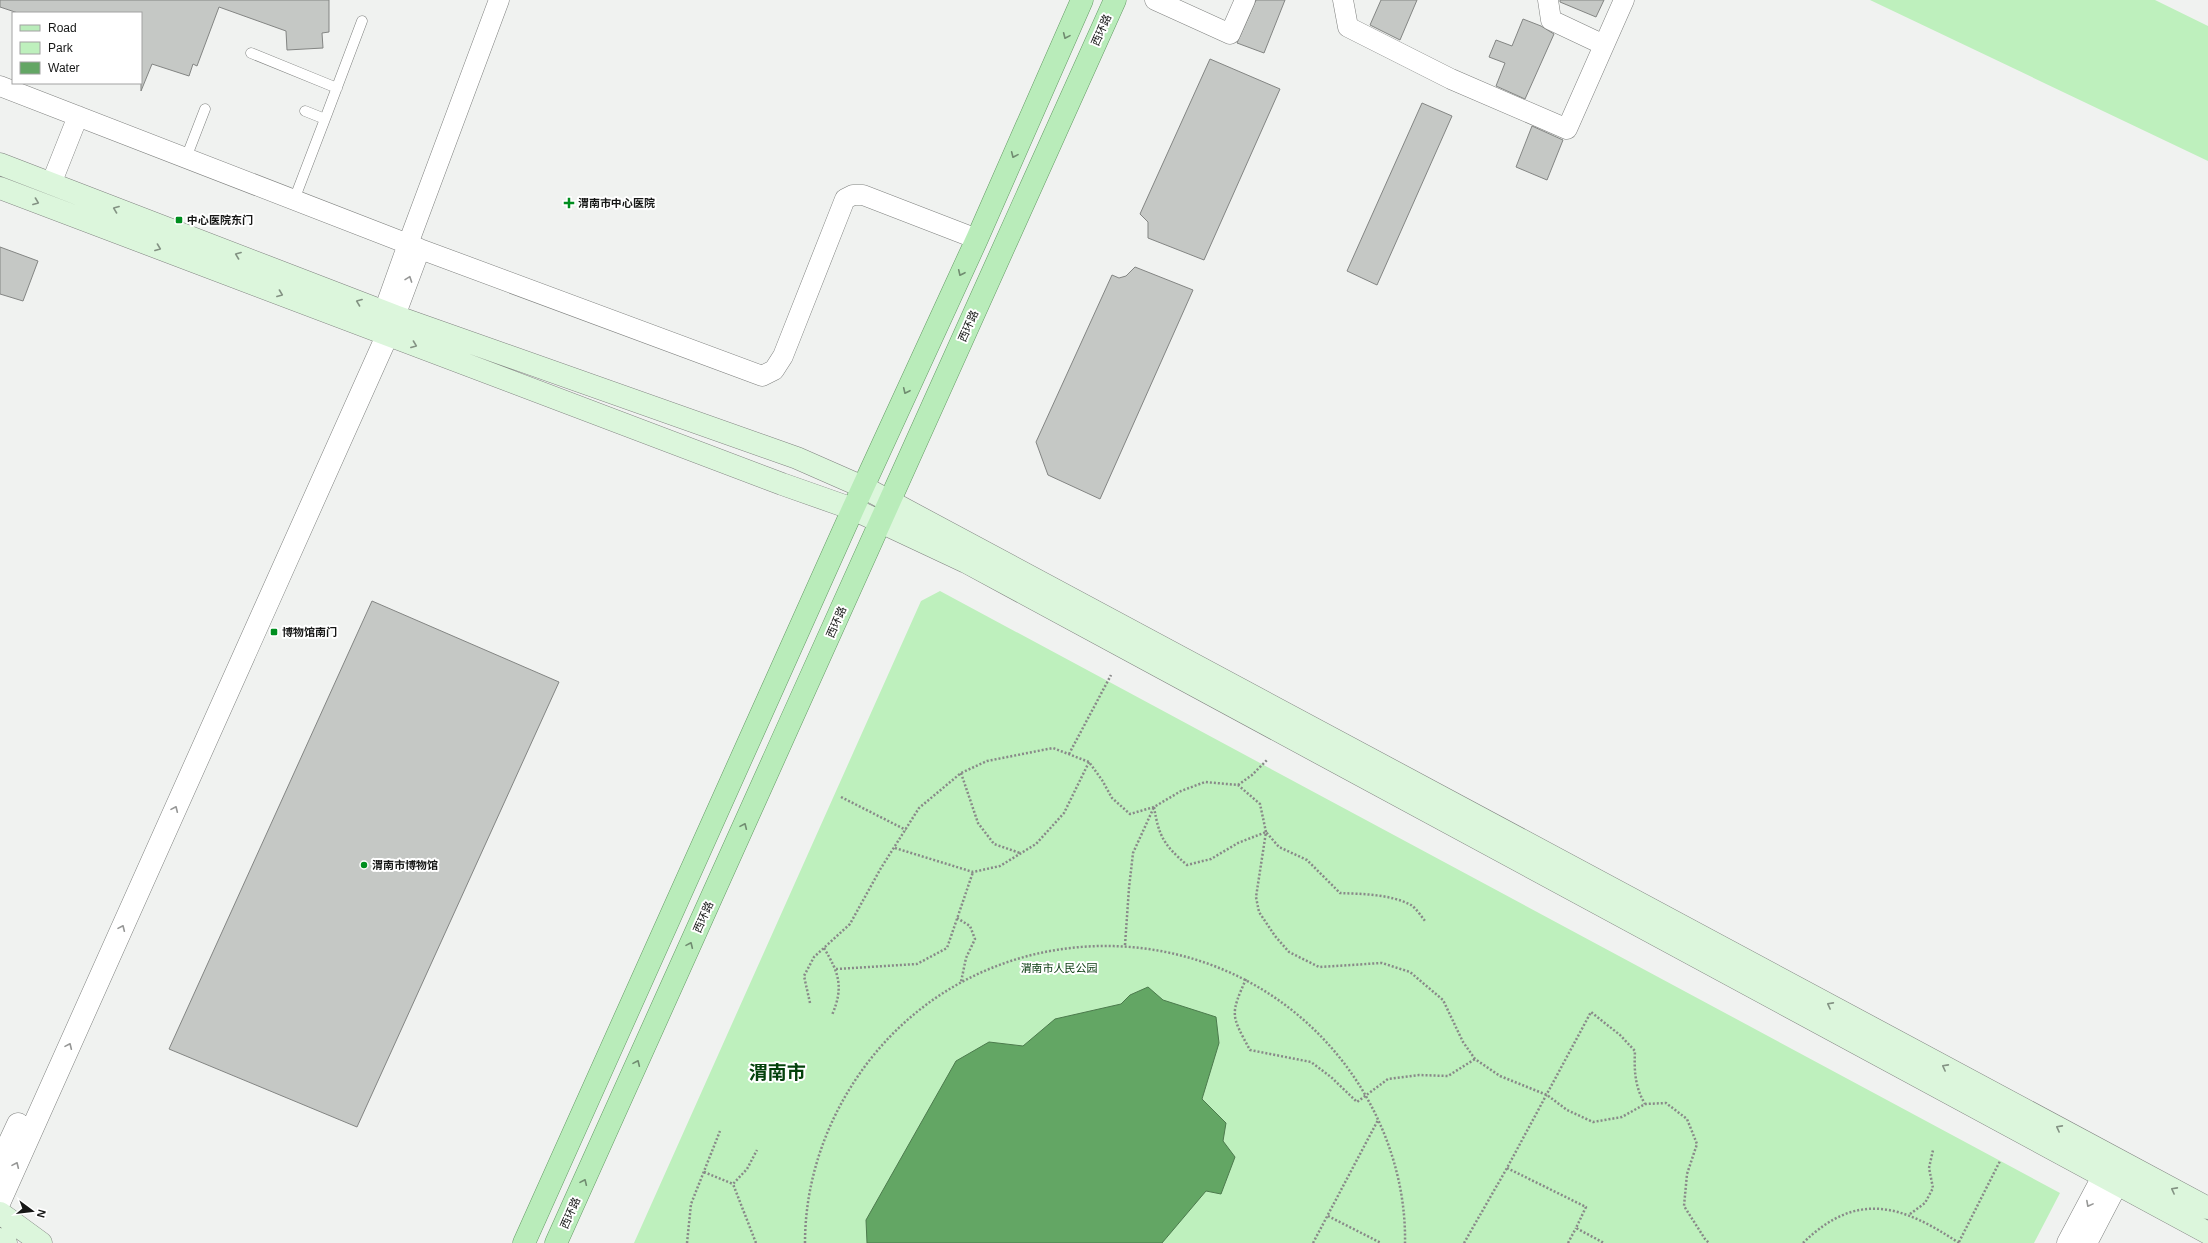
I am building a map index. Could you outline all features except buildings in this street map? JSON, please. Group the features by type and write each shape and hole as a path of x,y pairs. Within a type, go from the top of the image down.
{"main road":[{"path":"524,1243 852,508 977,240 1082,0"},
{"name":"西环路","path":"556,1243 1115,0"},
{"path":"0,164 385,323 852,508 881,521 973,566 2208,1233"},
{"path":"0,188 385,323 797,458 862,487 2208,1208"},
{"path":"0,1213 41,1243"},
{"path":"0,1239 6,1243"}],"street":[{"path":"0,1201 385,323 414,247 499,0"},
{"path":"1155,0 1230,34 1245,0"},
{"path":"1344,0 1348,27 1451,79 1567,129 1624,0"},
{"path":"1548,0 1550,20 1604,45"},
{"path":"0,86 414,247 762,376 774,370 784,356 845,199 853,195 863,195 977,240"},
{"path":"51,184 78,116"},
{"path":"0,1163 385,323"},
{"path":"2074,1243 2120,1161"}],"lane":[{"path":"294,200 362,21"},
{"path":"251,53 337,88"},
{"path":"186,158 205,109"},
{"path":"305,111 325,119"}],"path":[{"path":"1069,754 1111,675"},
{"path":"810,1003 804,976 814,957 850,924 881,868 919,808 961,773 986,761 1053,748 1089,762 1102,780 1112,798 1130,814 1154,807 1181,790 1205,782 1238,785 1260,804 1266,832 1256,897 1259,912 1275,936 1289,952 1319,967 1382,963 1410,972 1443,1000 1463,1042 1475,1059 1500,1076 1547,1094 1567,1110 1593,1122 1622,1117 1645,1104 1666,1103 1687,1118 1698,1144 1687,1174 1684,1206 1704,1240 1709,1243"},
{"path":"1238,785 1252,775 1267,760"},
{"path":"895,848 973,872 1000,866 1036,844 1064,812 1089,762"},
{"path":"961,773 978,823 994,844 1020,853"},
{"path":"841,797 906,830"},
{"path":"1154,807 1159,833 1172,852 1187,865 1211,859 1238,843 1266,832"},
{"path":"1125,945 1129,888 1134,853 1154,807"},
{"path":"1266,832 1279,847 1306,860 1340,894 1390,898 1412,905 1425,921"},
{"path":"836,969 917,964 947,948 973,872"},
{"path":"957,918 970,926 974,939 966,958 961,982"},
{"path":"805,1243 808,1201 812,1179 822,1146 845,1096 865,1066 891,1035 936,997 961,982 991,968 1021,957 1058,949 1088,945 1125,945 1178,954 1208,963 1246,979 1282,1002 1310,1025 1337,1053 1366,1095 1378,1119 1395,1165 1403,1204 1405,1243"},
{"path":"824,948 836,969 839,998 832,1015"},
{"path":"1246,979 1234,1007 1237,1025 1250,1050 1311,1062 1331,1077 1357,1102 1388,1079 1419,1075 1448,1076 1475,1059"},
{"path":"1464,1243 1507,1168 1591,1012 1620,1035 1635,1051 1634,1072 1638,1092 1645,1104"},
{"path":"1313,1243 1378,1119"},
{"path":"687,1243 690,1204 720,1131"},
{"path":"733,1184 747,1169 757,1150"},
{"path":"1910,1214 1925,1203 1933,1188 1929,1168 1934,1150"},
{"path":"1803,1243 1815,1231 1835,1219 1862,1210 1888,1208 1910,1214 1932,1224 1959,1243 2000,1161"},
{"path":"1507,1168 1586,1207 1568,1243"},
{"path":"704,1172 733,1184 756,1243"},
{"path":"1328,1216 1381,1243"},
{"path":"1576,1228 1604,1243"}],"green space":[{"path":"1870,0 2155,0 2208,26 2208,161"},
{"name":"渭南市人民公园","path":"940,591 2060,1193 2034,1243 634,1243 921,601"}],"water":[{"path":"1148,987 1163,1000 1216,1017 1219,1043 1202,1099 1226,1123 1223,1141 1235,1157 1221,1194 1206,1191 1162,1243 867,1243 866,1220 956,1061 989,1042 1023,1046 1055,1019 1121,1004 1130,995"}],"place":[{"name":"渭南市中心医院","path":"569,203"},
{"name":"中心医院东门","path":"179,220"},
{"name":"博物馆南门","path":"274,632"},
{"name":"渭南市博物馆","path":"364,865"}],"district":[{"name":"渭南市","path":"777,1072"}]}
